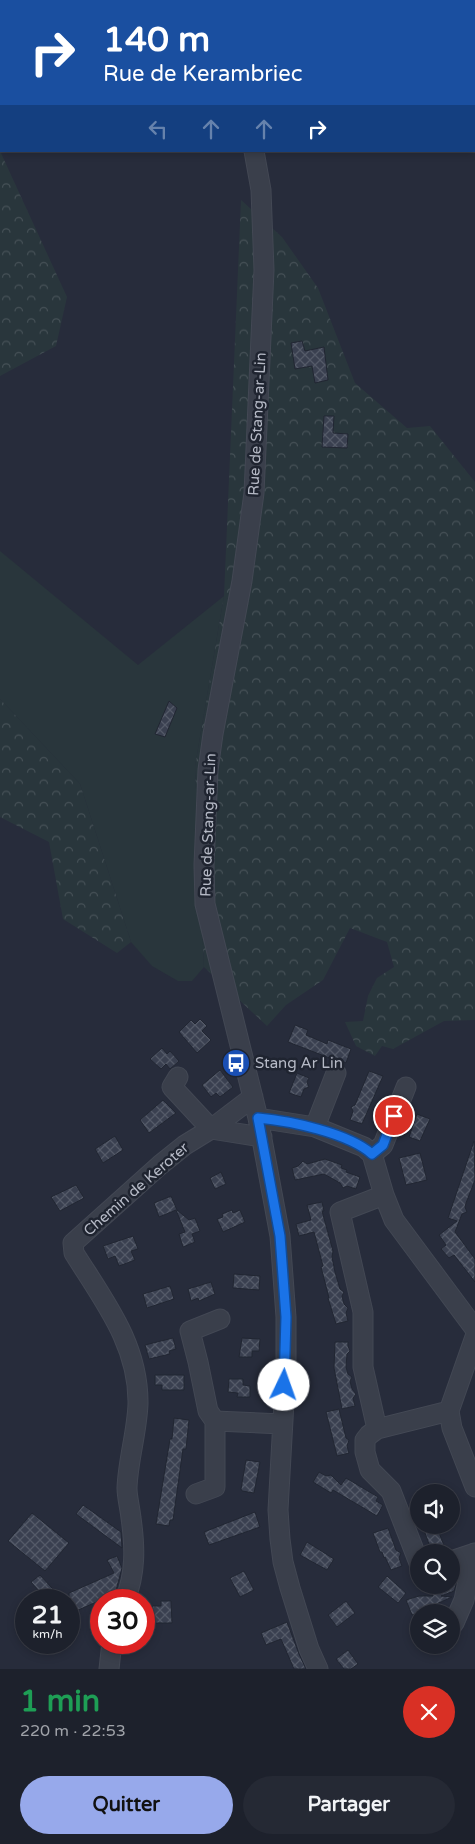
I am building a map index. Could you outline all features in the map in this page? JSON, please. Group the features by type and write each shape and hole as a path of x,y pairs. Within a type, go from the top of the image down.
{"street":[{"name":"Rue de Stang-ar-Lin","path":"254,152 262,198 264,270 254,493 242,582 208,770 204,865 205,904 254,1097 280,1236 285,1292 286,1366 278,1510 283,1562 309,1649 318,1669"},
{"path":"315,1127 336,1073"},
{"path":"178,1077 172,1087 211,1129 262,1137"},
{"path":"372,1154 383,1145 406,1087"},
{"name":"Chemin de Keroter","path":"128,1589 134,1567 134,1539 127,1488 138,1406 138,1384 135,1366 123,1334 74,1253 73,1243 160,1165 185,1145 211,1129 254,1097"},
{"path":"258,1118 315,1127 364,1147 372,1154 384,1195 394,1220 475,1329"},
{"path":"377,1429 363,1367 363,1312 340,1212 384,1195"},
{"path":"196,1494 215,1487 215,1421 208,1410 190,1331 220,1319"},
{"path":"475,1337 470,1373 449,1411 452,1428 475,1487"},
{"path":"412,1544 391,1491 370,1470 365,1452 365,1440 377,1429 449,1411"},
{"path":"215,1421 282,1424"},
{"path":"460,1558 474,1553"},
{"path":"460,1609 464,1600 474,1553"},
{"path":"109,1669 111,1654"}],"green space":[{"path":"0,152 67,297 56,346 0,376"},
{"path":"241,200 282,237 318,288 355,383 407,428 430,426 475,482 475,1020 444,1021 393,1049 382,1046 375,1056 356,1046 345,1022 363,1021 368,996 377,978 394,967 387,942 350,928 323,980 286,1005 267,1026 204,967 195,767 224,596"},
{"path":"0,551 138,665 224,596 195,767 204,967 192,981 178,981 152,966 131,942 80,784 0,699"},
{"path":"0,699 80,784 131,942 117,953 63,919 49,842 0,817"}],"building":[{"path":"302,341 305,351 324,347 328,380 315,383 312,366 295,369 291,343"},
{"path":"324,416 334,416 333,433 348,434 347,448 322,447"},
{"path":"169,701 177,708 165,737 155,734"},
{"path":"200,1019 207,1026 202,1031 211,1040 197,1053 179,1032 191,1020 195,1024"},
{"path":"295,1025 308,1030 306,1035 327,1044 328,1040 351,1049 346,1063 288,1042"},
{"path":"162,1048 167,1054 170,1051 179,1061 170,1069 166,1064 161,1069 150,1059"},
{"path":"220,1070 233,1087 220,1097 216,1093 211,1097 202,1085"},
{"path":"369,1071 383,1076 362,1124 350,1120 353,1111 351,1107 355,1105"},
{"path":"297,1073 309,1078 307,1082 309,1087 304,1089 301,1097 289,1093"},
{"path":"163,1100 176,1113 149,1133 140,1120"},
{"path":"417,1114 430,1119 420,1141 409,1137"},
{"path":"115,1136 123,1150 103,1163 95,1149"},
{"path":"474,1141 475,1180 465,1207 467,1212 462,1214 455,1232 475,1259 475,1282 454,1255 449,1258 441,1249 446,1245 439,1235 457,1221 448,1218"},
{"path":"420,1153 427,1180 406,1185 399,1158"},
{"path":"325,1159 342,1165 341,1168 347,1170 346,1172 360,1177 356,1189 347,1186 343,1188 340,1183 324,1174 295,1180 292,1168 298,1166 303,1161 307,1164"},
{"path":"221,1172 226,1184 215,1189 210,1178"},
{"path":"76,1185 84,1198 60,1211 51,1197"},
{"path":"171,1196 177,1210 189,1220 195,1218 200,1231 192,1234 195,1242 183,1247 179,1234 185,1232 176,1210 159,1217 154,1203"},
{"path":"322,1202 324,1211 322,1211 333,1251 332,1257 335,1272 340,1289 344,1292 342,1296 344,1304 348,1308 346,1313 348,1321 336,1324 328,1298 321,1267 323,1266 314,1232 299,1236 296,1224 311,1220 307,1205"},
{"path":"232,1210 233,1213 240,1210 245,1222 223,1232 217,1219 223,1217 222,1214"},
{"path":"133,1236 138,1249 131,1251 135,1260 119,1266 115,1256 108,1259 103,1246"},
{"path":"234,1274 260,1276 259,1290 233,1288"},
{"path":"211,1282 215,1294 199,1301 198,1298 191,1301 188,1289"},
{"path":"170,1286 174,1299 147,1308 143,1294"},
{"path":"173,1338 176,1349 169,1351 170,1354 149,1359 145,1345"},
{"path":"242,1338 260,1339 259,1351 252,1351 252,1357 239,1357"},
{"path":"335,1342 348,1342 350,1351 347,1354 346,1367 348,1374 352,1377 350,1381 352,1389 356,1394 353,1398 355,1406 342,1409 334,1368"},
{"path":"155,1375 184,1375 184,1390 162,1390 162,1385 155,1385"},
{"path":"229,1379 243,1379 243,1385 250,1386 250,1397 237,1397 238,1393 228,1392"},
{"path":"339,1409 346,1438 349,1440 347,1446 349,1453 337,1456 326,1412"},
{"path":"174,1418 189,1420 186,1449 183,1449 173,1520 170,1520 169,1526 156,1524 170,1439 172,1439"},
{"path":"246,1460 260,1462 254,1493 242,1491 241,1489"},
{"path":"319,1472 326,1476 331,1475 341,1485 346,1478 378,1497 376,1501 383,1505 377,1516 333,1490 331,1493 313,1482"},
{"path":"83,1505 121,1532 122,1548 76,1514"},
{"path":"255,1512 260,1527 209,1545 204,1532"},
{"path":"32,1513 69,1543 45,1571 8,1541"},
{"path":"388,1528 396,1550 401,1553 399,1558 402,1566 391,1570 382,1552 380,1552 373,1533"},
{"path":"425,1534 440,1534 443,1544 429,1544"},
{"path":"307,1542 334,1559 327,1570 300,1555"},
{"path":"117,1556 122,1568 116,1589 90,1589 90,1605 80,1609 80,1589 78,1589 114,1573 107,1560"},
{"path":"244,1571 254,1590 240,1597 230,1578"},
{"path":"40,1575 53,1589 37,1589 31,1582"},
{"path":"387,1576 406,1593 398,1603 378,1587"},
{"path":"432,1594 446,1594 441,1596 452,1597 436,1604 410,1604 410,1610 406,1600 419,1596 433,1596"},
{"path":"161,1601 171,1601 172,1623 155,1623 155,1606 161,1606"},
{"path":"346,1601 355,1613 337,1627 328,1615"},
{"path":"287,1622 306,1669 294,1669 281,1639 266,1645 261,1633"},
{"path":"348,1650 358,1664 351,1669 344,1669 336,1659"}],"place":[{"name":"Stang Ar Lin","path":"236,1063"}],"route":[{"path":"284,1385 286,1317 280,1236 276,1204 258,1118 315,1127 364,1147 372,1154 383,1145 394,1116"}]}
